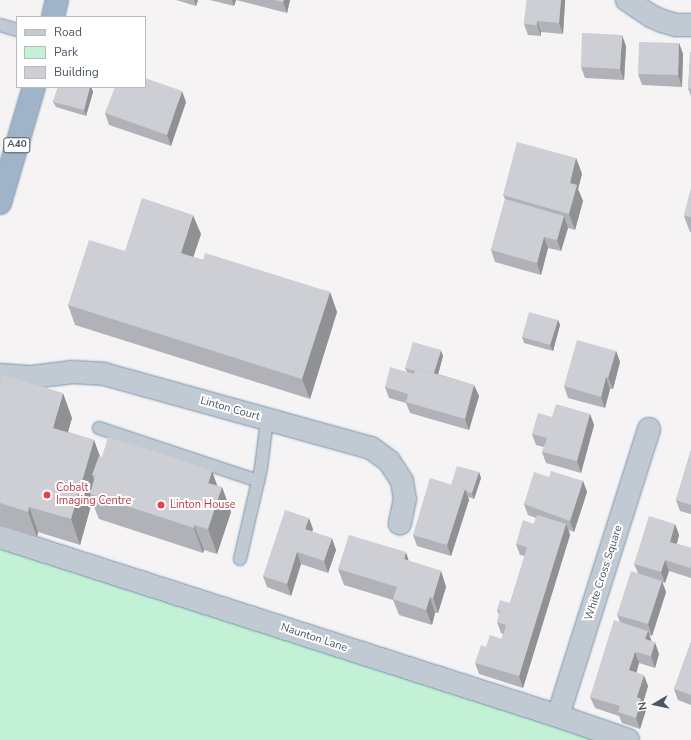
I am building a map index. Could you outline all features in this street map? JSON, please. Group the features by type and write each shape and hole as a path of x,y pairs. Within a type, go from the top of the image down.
{"highway":[{"path":"53,16 57,0"},
{"name":"A40","path":"0,203 34,88"}],"street":[{"path":"627,0 651,16 662,21 676,25 691,25"},
{"name":"Linton Court","path":"0,375 32,377 71,372 104,374 371,448 383,456 399,473 405,489 405,499 400,523"},
{"name":"White Cross Square","path":"558,716 649,429"},
{"name":"Naunton Lane","path":"0,537 558,716 628,740"}],"lane":[{"path":"0,25 16,30"},
{"path":"240,559 258,481 267,420"},
{"path":"99,428 258,481"}],"green space":[{"path":"0,537 628,740 0,740"}],"building":[{"path":"527,0 561,0 559,23 537,21 537,25 524,24"},
{"path":"582,33 622,35 620,69 581,67"},
{"path":"639,42 679,43 678,75 638,74"},
{"path":"691,52 691,89 688,88"},
{"path":"146,78 182,91 167,135 105,113 115,88 146,88"},
{"path":"58,88 90,88 84,110 53,102"},
{"path":"517,142 576,158 570,183 577,185 569,214 503,195"},
{"path":"691,189 691,217 684,216"},
{"path":"142,198 193,215 181,253 203,260 205,253 330,292 302,379 68,305 89,240 125,251"},
{"path":"505,199 564,216 557,240 544,237 537,263 491,250"},
{"path":"529,312 558,320 550,345 522,337"},
{"path":"577,340 616,351 608,378 606,377 601,397 564,386"},
{"path":"413,342 441,350 434,373 416,368 415,371 405,368"},
{"path":"390,367 414,374 416,368 474,385 465,419 406,402 408,394 385,387"},
{"name":"Cobalt Imaging Centre","path":"3,375 63,393 53,428 94,440 71,519 29,507 28,512 0,503 0,385"},
{"path":"556,404 590,414 577,461 542,452 547,438 532,434 538,413 552,417"},
{"path":"108,437 152,450 212,471 208,483 222,487 208,529 194,525 194,528 90,494 95,476 92,475 99,456 102,457"},
{"path":"691,450 691,505 676,500"},
{"path":"457,466 479,472 472,493 466,491 465,489 451,485"},
{"path":"551,471 583,481 570,521 524,504 534,472 549,477"},
{"path":"430,478 465,489 447,545 413,535"},
{"path":"285,510 309,518 305,529 332,538 324,561 297,552 287,584 263,576"},
{"path":"537,515 566,524 519,676 475,663 481,645 486,647 490,635 502,639 506,625 497,622 500,611 497,610 500,600 510,603 527,547 516,544 523,520 534,524"},
{"path":"649,516 675,524 670,542 691,548 690,568 665,560 661,572 634,564"},
{"path":"349,535 406,552 404,559 441,571 433,598 430,597 426,610 393,599 397,587 338,569"},
{"path":"631,571 662,581 648,624 617,615"},
{"path":"614,620 648,631 645,639 655,642 651,656 635,652 629,670 644,675 637,697 641,699 636,718 618,712 620,706 590,697"},
{"path":"691,642 691,695 674,689"}],"place":[{"name":"Cobalt Imaging Centre","path":"47,495"},
{"name":"Linton House","path":"161,505"}]}
